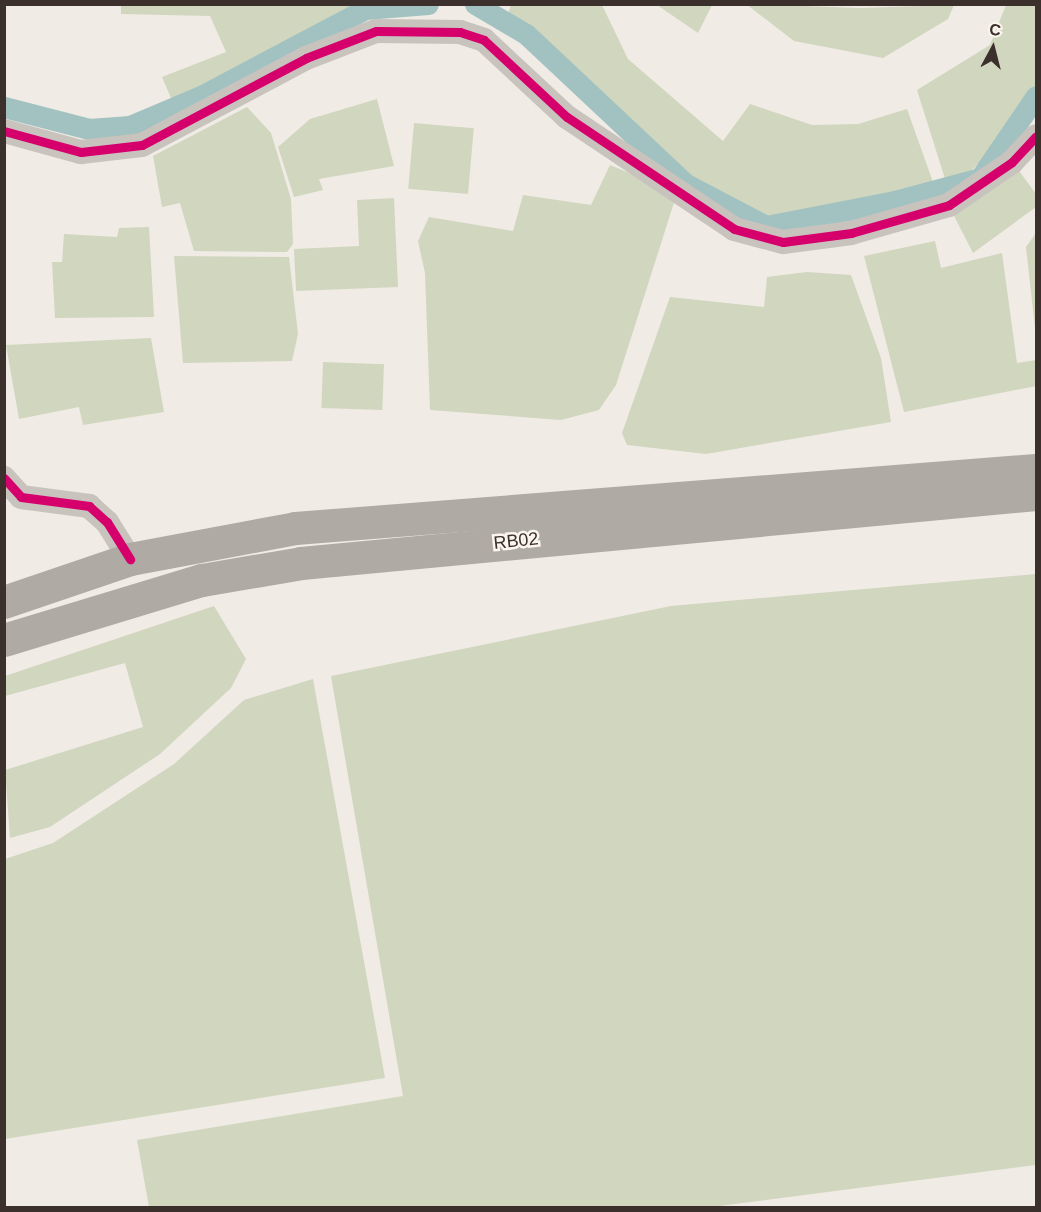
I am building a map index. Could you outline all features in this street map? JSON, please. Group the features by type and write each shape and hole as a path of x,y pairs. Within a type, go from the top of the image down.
{"highway":[{"name":"RB02","path":"4,602 130,559 295,528 1036,470"},
{"name":"RB02","path":"4,640 202,580 301,563 1036,494"}],"street":[{"path":"4,131 81,152 142,145 306,58 376,31 460,32 484,40 567,117 734,229 783,242 851,233 949,205 1011,162 1036,136"},
{"path":"4,478 21,497 89,506 107,522 130,559"}],"green space":[{"path":"358,4 361,8 174,105 162,77 226,52 210,16 121,14 121,5"},
{"path":"746,4 860,8 954,5 948,19 883,58 794,41"},
{"path":"511,5 602,5 628,59 723,141 750,104 812,125 858,124 907,109 934,185 895,198 764,221 691,183 507,17"},
{"path":"657,5 712,5 698,33"},
{"path":"1006,5 1036,5 1036,90 1009,131 968,174 946,182 917,90 990,45"},
{"path":"377,99 394,166 319,179 323,190 294,197 278,147 310,119"},
{"path":"247,107 271,133 291,199 293,244 287,252 194,251 180,203 162,207 153,156"},
{"path":"414,123 474,128 468,194 408,189"},
{"path":"610,165 677,193 616,385 599,410 561,420 430,410 425,273 418,241 429,217 513,231 523,195 591,205"},
{"path":"1017,168 1036,194 1036,207 973,253 951,210"},
{"path":"394,198 398,287 296,291 294,249 359,246 357,200"},
{"path":"149,227 154,317 55,318 52,262 62,262 64,234 117,237 119,228"},
{"path":"1036,233 1036,337 1026,247"},
{"path":"935,241 941,268 1002,253 1017,363 1036,360 1036,386 904,412 864,256"},
{"path":"174,256 289,257 298,334 292,361 183,363"},
{"path":"807,272 851,275 881,358 891,422 706,454 627,445 622,433 670,297 764,307 767,277"},
{"path":"151,338 164,412 83,425 79,407 19,419 6,345"},
{"path":"323,362 384,364 382,410 321,408"},
{"path":"1036,574 1036,1165 704,1208 149,1207 137,1140 403,1096 331,676 671,606"},
{"path":"214,606 246,659 231,688 160,754 50,827 10,838 5,770 143,727 125,663 5,696 5,676"},
{"path":"313,679 385,1078 5,1139 5,859 53,843 174,764 244,700"}],"waterway":[{"path":"4,107 89,129 130,126 201,96 365,9 428,4"},
{"path":"475,4 526,34 686,184 766,226 895,201 980,178 1036,96"}],"cycle path":[{"path":"4,131 81,152 142,145 306,58 376,31 460,32 484,40 567,117 734,229 783,242 851,233 949,205 1012,162 1036,136"},
{"path":"4,478 21,497 89,506 107,522 130,559"}]}
